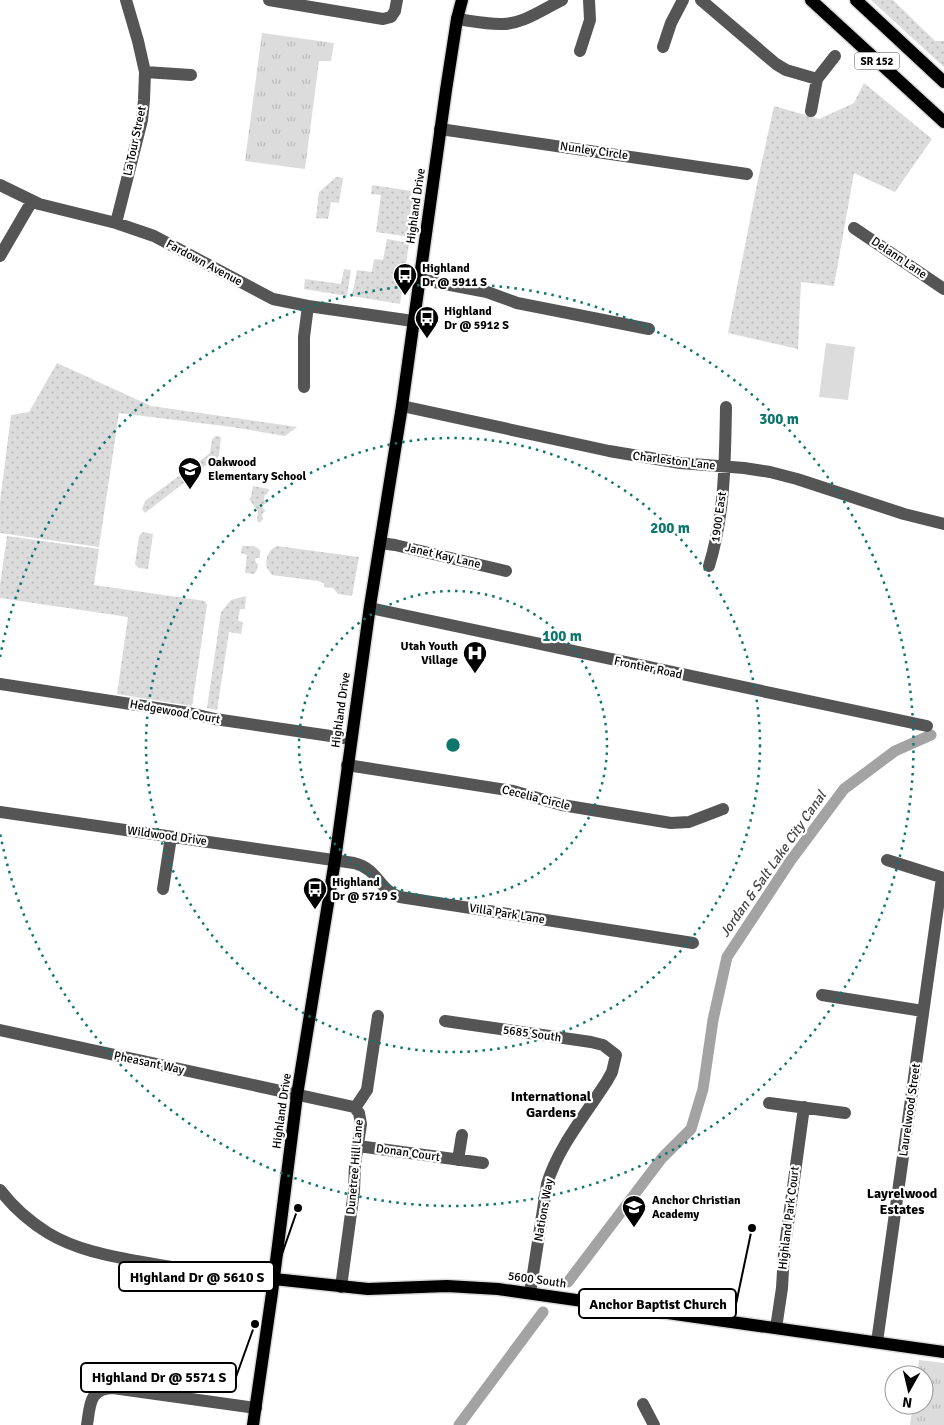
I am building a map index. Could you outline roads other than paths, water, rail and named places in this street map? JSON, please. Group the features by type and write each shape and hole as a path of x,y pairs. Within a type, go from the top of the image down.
{"main road":[{"path":"457,19 458,0"},
{"name":"Highland Drive","path":"253,1425 274,1279 297,1095 335,860 370,608 402,406 440,129 457,19 462,0"},
{"name":"SR 152","path":"811,0 944,122"},
{"name":"SR 152","path":"856,0 944,82"},
{"name":"5600 South","path":"274,1279 390,1289 467,1286 530,1293 944,1352"}],"street":[{"name":"La Tour Street","path":"116,224 142,120 145,72 126,0"},
{"path":"269,0 317,4 383,19 391,16 395,10 397,0"},
{"path":"457,19 499,24 510,23 528,17 562,0"},
{"path":"580,51 590,20 589,0"},
{"path":"663,47 670,23 683,0"},
{"path":"701,0 776,64 786,70 817,79"},
{"path":"811,111 817,79 835,56"},
{"path":"145,72 191,75"},
{"name":"Nunley Circle","path":"440,129 747,174"},
{"name":"Fardown Avenue","path":"0,185 32,202 154,236 265,296 280,301 413,321"},
{"path":"0,256 32,202"},
{"name":"Delann Lane","path":"854,228 944,289"},
{"path":"419,279 487,292 517,304 650,329"},
{"path":"304,387 304,337 308,306"},
{"name":"Charleston Lane","path":"402,406 609,451 659,460 757,470 784,476 881,507 944,524"},
{"name":"1900 East","path":"710,566 719,529 726,407"},
{"name":"Janet Kay Lane","path":"380,543 506,571"},
{"name":"Frontier Road","path":"370,608 927,726"},
{"name":"Hedgewood Court","path":"0,684 189,713 215,719 351,738"},
{"name":"Cecelia Circle","path":"347,765 513,791 562,805 671,823 684,823 723,809"},
{"name":"Wildwood Drive","path":"0,812 335,860"},
{"path":"163,889 170,837"},
{"name":"Villa Park Lane","path":"335,860 365,866 386,890 400,897 693,943"},
{"path":"887,860 943,878"},
{"name":"Laurelwood Street","path":"877,1342 943,878"},
{"path":"822,995 924,1011"},
{"path":"355,1108 368,1090 378,1016"},
{"name":"5685 South","path":"445,1021 590,1042 603,1045 616,1055"},
{"name":"Pheasant Way","path":"0,1030 297,1095"},
{"name":"Nations Way","path":"530,1293 547,1184 551,1171 561,1152 607,1081 612,1072 616,1055"},
{"name":"Dunetree Hill Lane","path":"297,1095 348,1105 355,1108 360,1115 354,1191 341,1286"},
{"path":"769,1102 846,1113"},
{"name":"Highland Park Court","path":"776,1328 804,1107"},
{"name":"Donan Court","path":"458,1160 462,1135"},
{"name":"Donan Court","path":"358,1146 483,1163"},
{"path":"0,1190 18,1210 48,1233 70,1244 94,1252 223,1275 274,1279"},
{"path":"87,1425 90,1403 93,1396 109,1388 256,1408"},
{"path":"643,1404 654,1425"}],"waterway":[{"name":"Jordan & Salt Lake City Canal","path":"568,1282 662,1158 691,1129 703,1089 713,1020 727,957 791,860 844,789 895,751 931,735"},
{"name":"Jordan & Salt Lake City Canal","path":"459,1425 543,1312"}],"place":[{"name":"Highland Dr @ 5911 S","path":"405,296"},
{"name":"Highland Dr @ 5912 S","path":"427,339"},
{"name":"Oakwood Elementary School","path":"190,490"},
{"name":"Utah Youth Village","path":"475,674"},
{"name":"Highland Dr @ 5719 S","path":"315,910"},
{"name":"Highland Dr @ 5610 S","path":"298,1208"},
{"name":"Anchor Christian Academy","path":"634,1228"},
{"name":"Anchor Baptist Church","path":"752,1228"},
{"name":"Highland Dr @ 5571 S","path":"255,1324"}],"district":[{"name":"International Gardens","path":"551,1104"},
{"name":"Layrelwood Estates","path":"902,1202"}]}
